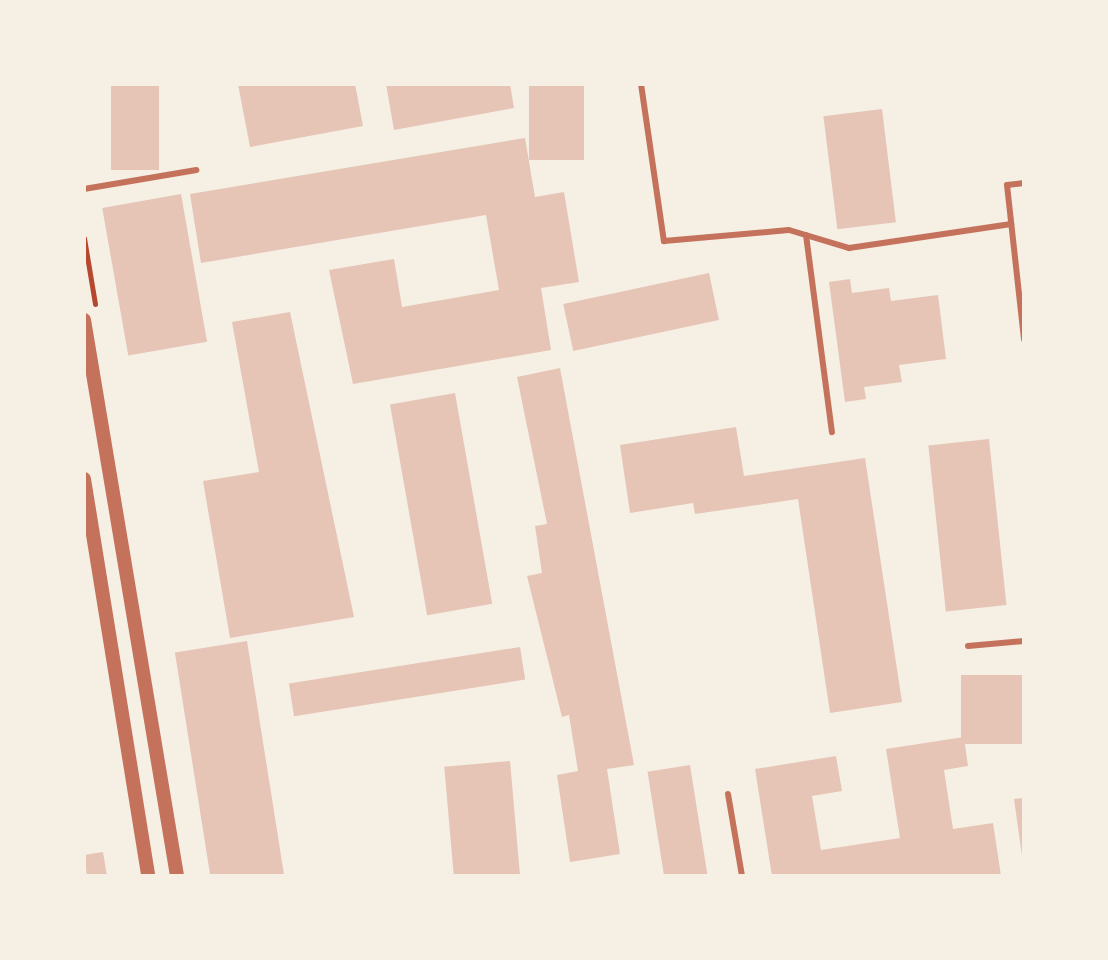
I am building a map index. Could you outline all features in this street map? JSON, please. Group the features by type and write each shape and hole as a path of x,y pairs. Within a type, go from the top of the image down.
{"street":[{"path":"84,320 177,876"},
{"path":"84,479 148,876"}],"lane":[{"path":"641,84 664,241 789,230 849,248 1011,224"},
{"path":"84,189 196,170"},
{"path":"1024,183 1007,185 1024,339"},
{"path":"806,235 832,432"},
{"path":"968,646 1024,641"},
{"path":"728,794 742,876"}],"building":[{"path":"111,84 159,84 159,170 111,170"},
{"path":"238,84 355,84 363,126 250,147"},
{"path":"386,84 510,84 514,108 394,130"},
{"path":"529,84 584,84 584,160 529,160"},
{"path":"882,109 896,222 837,229 823,116"},
{"path":"525,138 535,197 564,192 579,282 541,288 551,350 353,384 329,270 394,259 402,307 499,290 486,215 201,263 190,194"},
{"path":"181,194 207,342 128,356 102,208"},
{"path":"709,273 719,320 573,351 563,304"},
{"path":"850,279 852,293 889,288 891,301 938,295 946,359 899,365 902,382 864,387 866,399 845,402 829,282"},
{"path":"290,312 354,617 230,638 203,481 259,472 232,322"},
{"path":"560,368 634,765 607,769 620,854 570,862 557,775 578,771 569,715 562,717 527,576 542,573 535,526 547,524 517,377"},
{"path":"455,393 492,604 427,615 390,404"},
{"path":"736,427 744,476 865,458 902,702 830,713 798,499 695,514 693,503 630,513 620,445"},
{"path":"989,439 1006,605 946,611 928,445"},
{"path":"247,641 284,876 210,876 175,652"},
{"path":"520,647 525,680 294,716 289,684"},
{"path":"961,675 1024,675 1024,744 961,744"},
{"path":"964,737 968,766 944,770 953,829 993,823 1001,876 772,876 755,769 836,756 842,791 812,796 821,850 900,838 886,749"},
{"path":"510,761 520,876 454,876 444,767"},
{"path":"690,765 708,876 664,876 648,772"},
{"path":"1024,798 1024,856 1022,856 1014,799"},
{"path":"103,852 107,876 87,876 84,855"}]}
